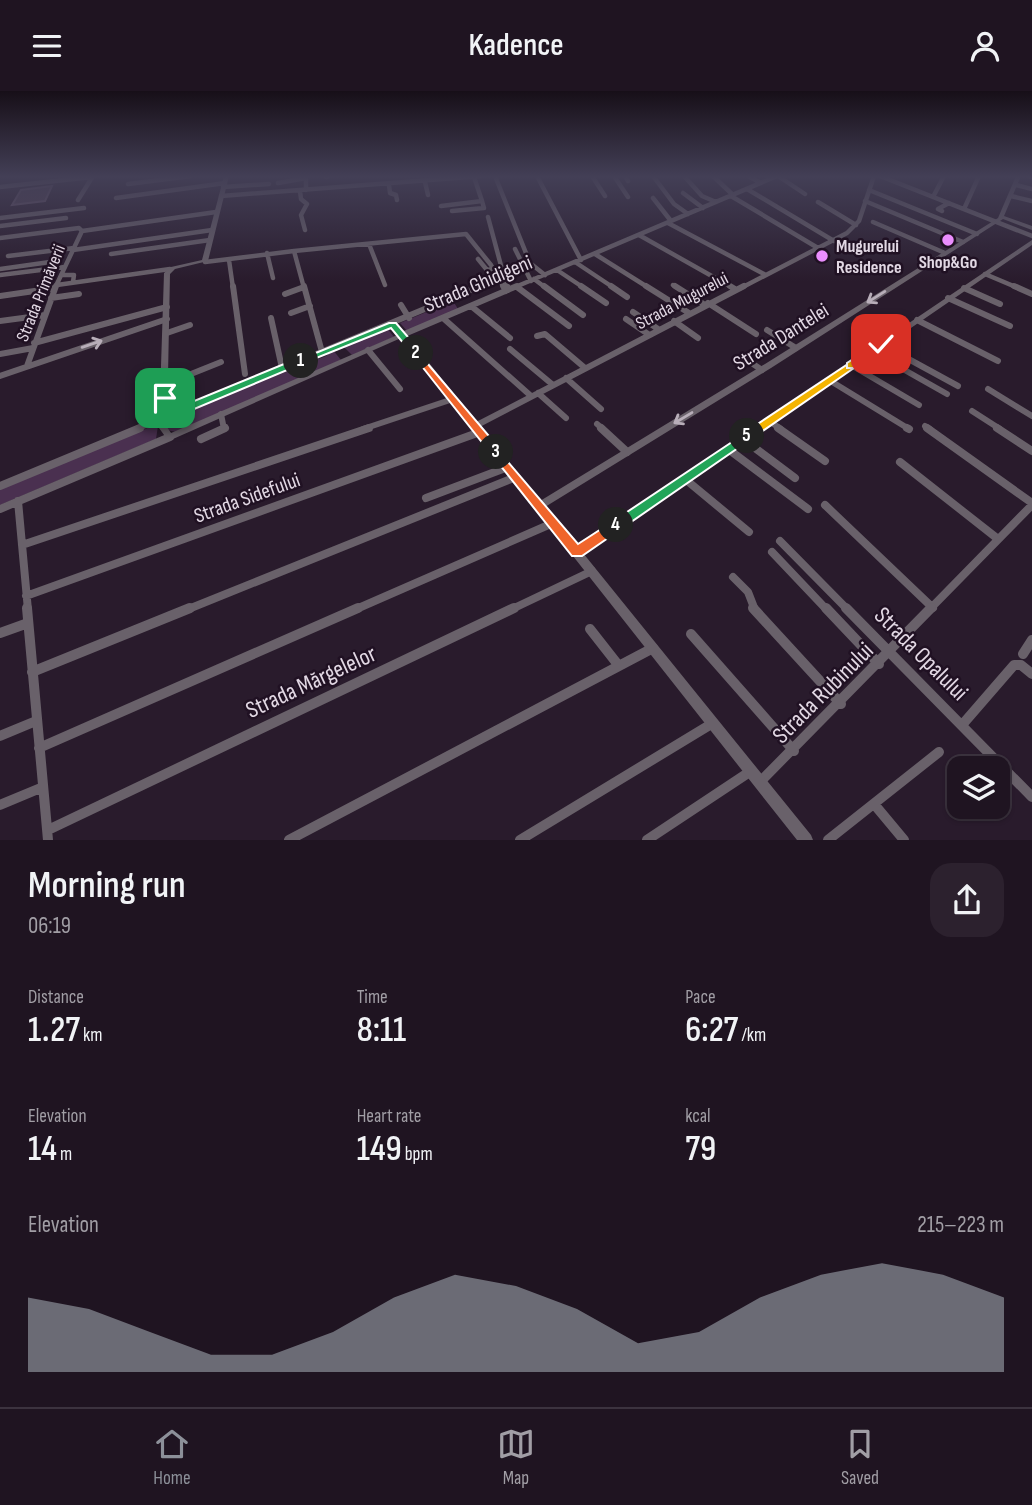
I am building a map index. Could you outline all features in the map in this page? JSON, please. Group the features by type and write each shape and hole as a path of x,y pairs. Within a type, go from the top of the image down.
{"street":[{"path":"0,218 60,211"},
{"path":"304,211 305,230"},
{"path":"509,211 530,263 545,275"},
{"path":"554,211 578,261 627,297"},
{"path":"662,211 669,222 764,274"},
{"path":"684,211 688,214"},
{"name":"Strada Ghidigeni","path":"0,509 696,211"},
{"path":"758,211 818,248"},
{"path":"784,211 834,240"},
{"path":"833,211 856,225 861,211"},
{"path":"889,211 962,242"},
{"path":"920,211 977,234"},
{"path":"971,211 1032,228"},
{"path":"999,219 1003,211"},
{"path":"0,238 79,228 82,231 216,212 205,262"},
{"path":"488,217 507,291"},
{"path":"0,226 66,218"},
{"path":"577,552 1032,241 999,219"},
{"name":"Strada Dantelei","path":"540,506 762,370 999,219"},
{"path":"873,222 945,253"},
{"name":"Strada Mugurelui","path":"477,429 658,329 834,240 856,225"},
{"path":"9,256 212,230"},
{"name":"Strada Primăverii","path":"27,366 51,298 82,231"},
{"path":"0,296 73,282 267,253 346,244 431,242 466,234 507,291"},
{"path":"639,235 735,289"},
{"path":"111,254 210,240"},
{"path":"369,244 385,285"},
{"path":"515,249 533,280 583,315"},
{"path":"293,250 322,352"},
{"path":"267,253 273,278"},
{"path":"594,254 639,286"},
{"path":"594,254 689,313"},
{"path":"478,259 487,270 493,269"},
{"path":"229,260 246,374"},
{"path":"0,269 50,262"},
{"path":"0,275 65,267"},
{"path":"170,269 163,428 170,437"},
{"path":"557,269 606,303"},
{"path":"985,274 1032,294"},
{"path":"61,275 74,275 73,282"},
{"path":"0,486 497,279"},
{"path":"673,285 756,334"},
{"path":"285,294 304,287"},
{"path":"517,287 569,326"},
{"path":"964,288 1000,304"},
{"path":"51,298 79,294"},
{"path":"948,298 1010,326"},
{"path":"401,305 409,317"},
{"path":"291,313 310,306"},
{"path":"471,306 510,338"},
{"path":"0,354 167,307"},
{"path":"633,312 658,329"},
{"path":"0,321 45,315"},
{"path":"271,318 282,368"},
{"path":"443,318 566,418"},
{"path":"0,376 167,319"},
{"path":"626,319 649,334"},
{"path":"917,320 998,361"},
{"path":"674,321 698,338"},
{"path":"392,324 806,840"},
{"path":"167,334 190,325"},
{"path":"766,330 796,348"},
{"path":"537,336 545,334 585,368"},
{"path":"881,344 958,386"},
{"path":"340,345 349,358"},
{"path":"510,349 554,385"},
{"path":"368,350 400,389"},
{"path":"871,351 947,394"},
{"path":"740,356 762,370"},
{"path":"166,384 221,362"},
{"path":"851,365 919,405"},
{"path":"566,378 601,409"},
{"path":"829,380 909,429"},
{"path":"988,389 1032,417"},
{"path":"22,545 453,399"},
{"path":"972,411 1032,451"},
{"path":"201,439 225,429 221,414"},
{"path":"769,421 825,461"},
{"path":"597,425 627,452"},
{"name":"Strada Rubinului","path":"760,782 841,703 1032,504 925,426"},
{"name":"Strada Sidefului","path":"26,596 477,429"},
{"path":"743,439 795,478"},
{"path":"728,449 808,509"},
{"path":"900,462 999,539"},
{"path":"426,498 508,467"},
{"path":"32,672 516,477"},
{"path":"685,479 749,532"},
{"path":"18,501 48,835"},
{"path":"825,505 933,608"},
{"path":"39,748 553,523"},
{"name":"Strada Opalului","path":"780,541 1032,797"},
{"path":"772,552 879,664"},
{"name":"Strada Mărgelelor","path":"48,835 592,571"},
{"path":"733,577 748,592 750,604 760,617 841,703"},
{"path":"0,633 28,623"},
{"path":"590,629 619,666"},
{"path":"691,634 794,751"},
{"path":"1023,654 1032,640"},
{"path":"289,840 653,648"},
{"path":"962,725 1014,665 1021,665 1032,674"},
{"path":"0,736 36,721"},
{"path":"520,840 713,723"},
{"path":"828,840 939,752"},
{"path":"646,840 751,771"},
{"path":"0,805 43,787"},
{"path":"874,804 904,840"}],"shaded area":[{"path":"453,301 458,309 407,331 400,323"},
{"path":"387,328 394,337 352,355 343,346"},
{"path":"333,350 341,360 176,432 167,430 167,419 326,356"},
{"path":"158,426 156,439 0,505 0,489"}],"place":[{"name":"Shop&Go","path":"948,240"},
{"name":"Mugurelui Residence","path":"822,256"}],"route":[{"path":"165,398 164,417 392,324 577,552 881,344"}]}
